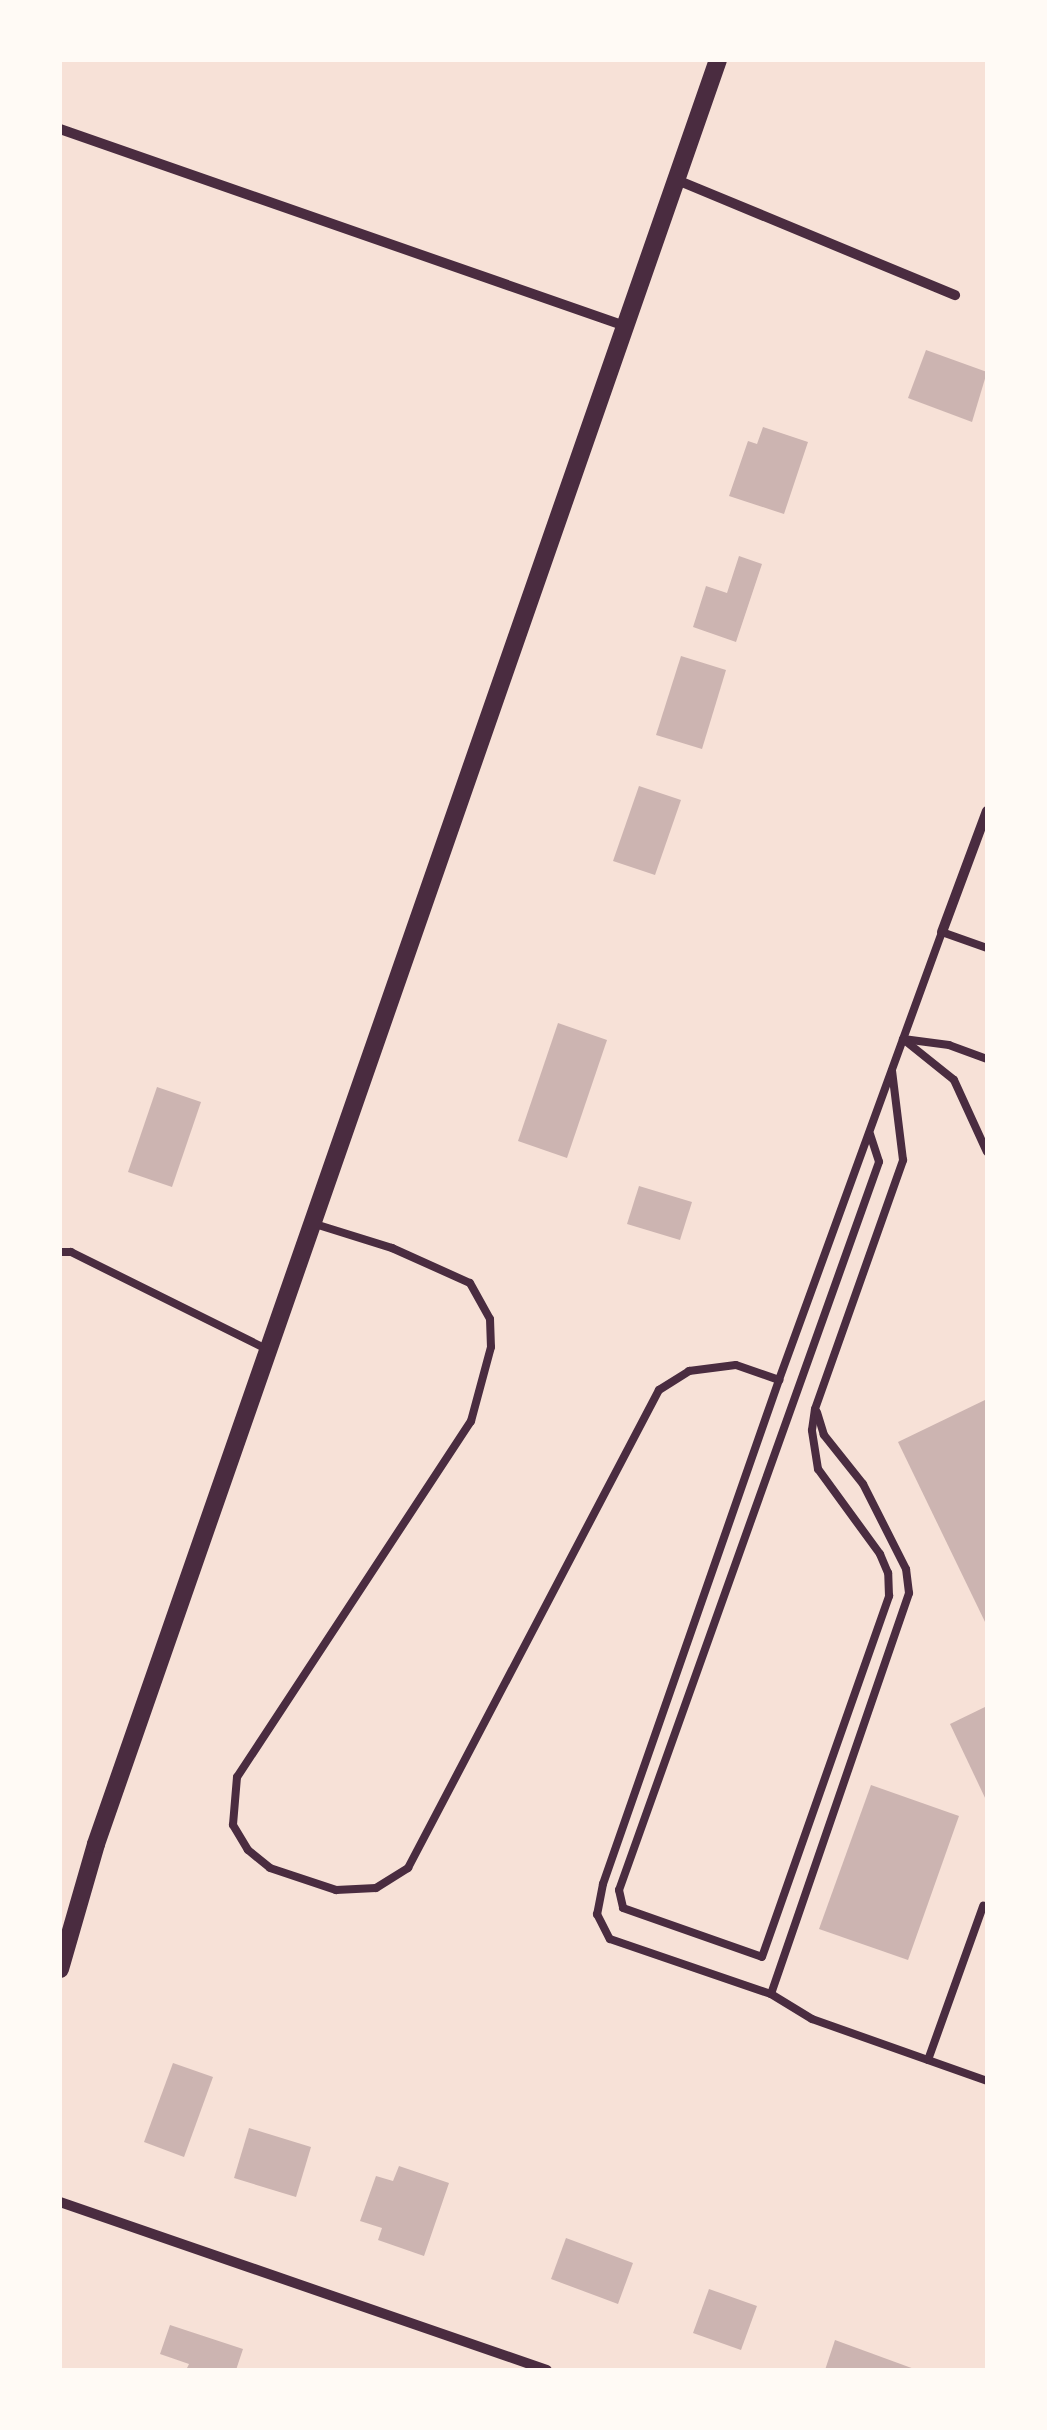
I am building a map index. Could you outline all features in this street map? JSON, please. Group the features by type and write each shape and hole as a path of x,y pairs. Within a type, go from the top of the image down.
{"street":[{"path":"60,1969 96,1844 718,60"},
{"path":"60,129 624,326"},
{"path":"677,180 955,296"},
{"path":"942,932 987,811"},
{"path":"60,2202 547,2370"}],"lane":[{"path":"987,948 942,932 779,1380 602,1884 597,1914 610,1939 772,1994 812,2019 987,2081"},
{"path":"904,1039 950,1045 987,1059"},
{"path":"904,1039 954,1080 987,1152"},
{"path":"870,1134 879,1162 620,1890 623,1908 762,1957 889,1596 888,1573 880,1554 818,1468 812,1430 903,1160 892,1071"},
{"path":"311,1222 392,1248 470,1283 490,1319 491,1347 472,1421 237,1777 233,1825 248,1850 270,1868 303,1880 336,1890 376,1888 408,1868 659,1390 688,1370 736,1365 779,1380"},
{"path":"60,1252 72,1252 268,1350"},
{"path":"772,1994 909,1593 906,1568 863,1484 824,1435 816,1409"},
{"path":"928,2060 984,1906"}],"building":[{"path":"926,350 987,372 972,422 908,398"},
{"path":"763,427 808,442 784,514 729,496 748,441 757,444"},
{"path":"739,556 762,564 736,642 693,627 706,586 727,593"},
{"path":"681,656 726,670 702,749 656,735"},
{"path":"639,786 681,800 655,875 613,861"},
{"path":"558,1023 607,1040 567,1158 518,1141"},
{"path":"157,1087 201,1102 172,1187 128,1172"},
{"path":"639,1186 692,1202 680,1240 627,1224"},
{"path":"987,1399 987,1626 898,1442"},
{"path":"987,1706 987,1802 950,1724"},
{"path":"871,1785 959,1816 908,1960 819,1929"},
{"path":"173,2063 213,2077 184,2157 144,2142"},
{"path":"249,2128 311,2147 296,2197 234,2178"},
{"path":"399,2166 449,2183 424,2256 378,2240 382,2228 360,2221 376,2176 393,2181"},
{"path":"566,2238 633,2263 618,2304 551,2279"},
{"path":"709,2289 757,2306 741,2350 693,2333"},
{"path":"170,2325 243,2349 236,2370 186,2370 189,2364 160,2354"},
{"path":"835,2340 917,2370 825,2370"}]}
